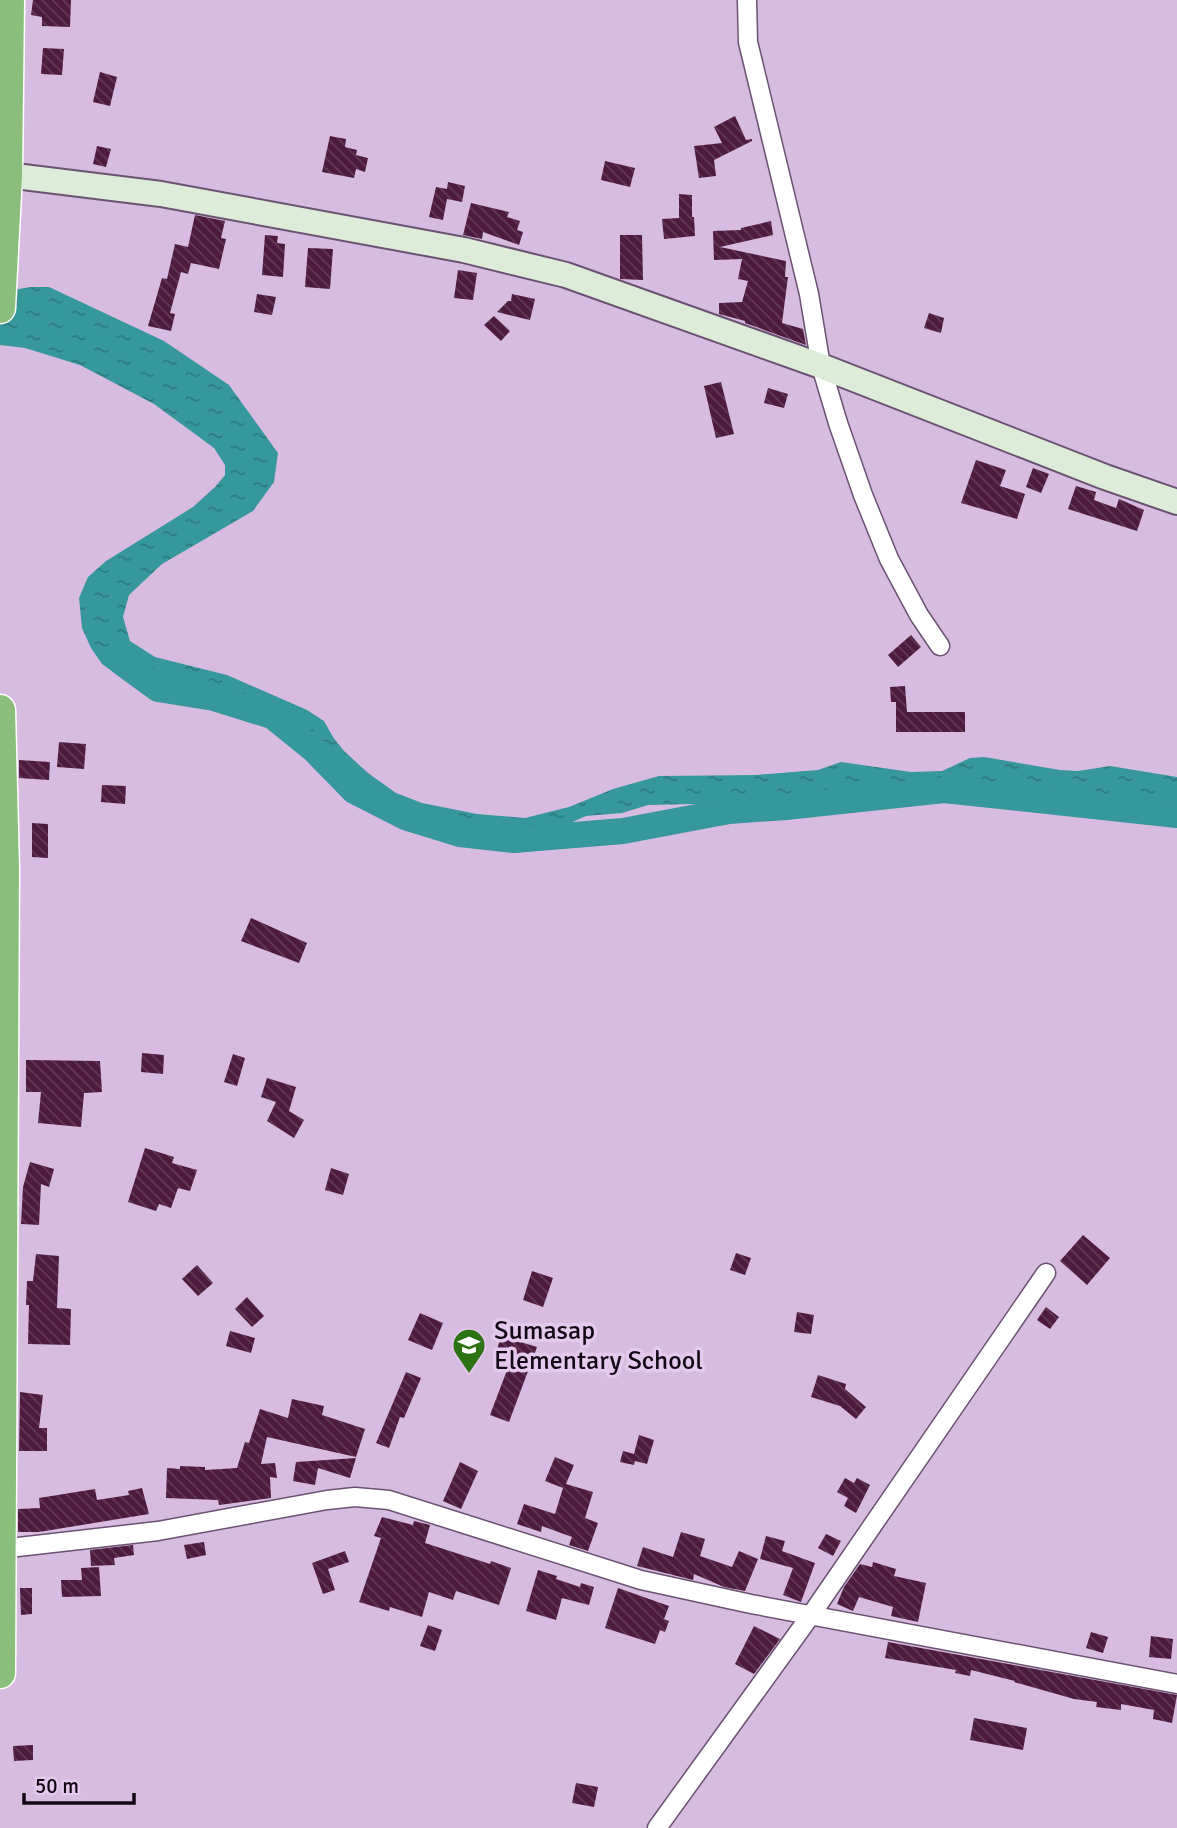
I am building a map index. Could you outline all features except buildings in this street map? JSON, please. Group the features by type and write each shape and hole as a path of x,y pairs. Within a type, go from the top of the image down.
{"highway":[{"path":"0,309 7,175 9,0"},
{"path":"0,710 4,869 0,1673"}],"street":[{"path":"747,0 748,42 809,293 821,366 863,495 889,559 919,615 940,646"},
{"path":"7,175 161,194 464,250 566,275 821,366 1105,477 1177,502"},
{"path":"657,1828 811,1615 1046,1273"},
{"path":"0,1549 158,1531 355,1497 399,1503 641,1580 1177,1684"}],"water":[{"path":"49,287 164,341 229,385 278,453 274,482 253,511 162,564 129,595 123,617 130,641 155,657 227,675 307,710 324,721 344,751 396,793 422,803 477,814 525,818 569,807 613,789 659,776 756,775 818,770 841,762 911,772 942,771 970,758 984,757 1060,770 1078,771 1110,766 1177,777 1177,804 1113,798 1084,799 1006,790 923,787 865,791 784,802 648,805 622,813 586,816 568,824 516,834 471,830 420,818 363,787 334,764 305,731 280,712 205,692 131,679 116,674 102,664 82,628 79,598 88,577 106,561 193,507 225,475 225,465 214,448 154,404 80,365 25,348 0,345 0,292"}],"waterway":[{"path":"121,662 158,689 214,698 272,716 314,750 354,791 405,817 460,834 514,840 623,831 729,811 944,790 1177,815"}],"place":[{"name":"Sumasap Elementary School","path":"469,1375"}]}
